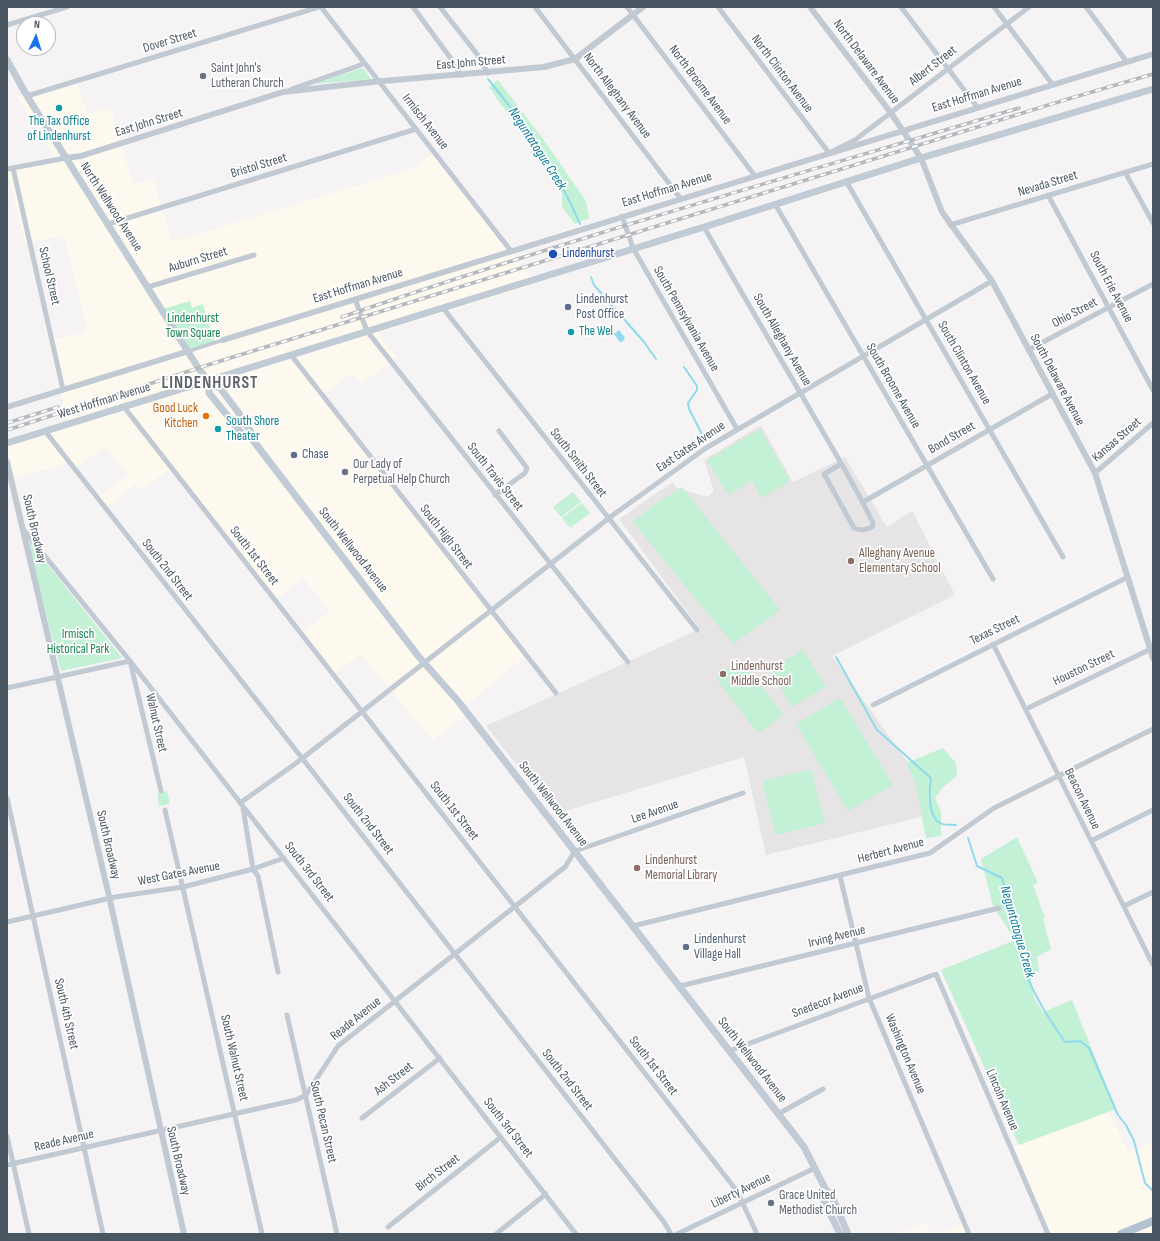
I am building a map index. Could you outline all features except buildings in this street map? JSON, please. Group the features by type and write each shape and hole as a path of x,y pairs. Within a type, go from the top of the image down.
{"main road":[{"name":"North Wellwood Avenue","path":"7,60 27,96 198,366"},
{"path":"208,381 704,227 846,181 1153,89"},
{"name":"South Wellwood Avenue","path":"198,366 208,381 220,388 246,424 251,432 252,439 423,662 458,701 804,1147 826,1190 831,1194 848,1234"},
{"name":"South Wellwood Avenue","path":"208,381 209,394 244,436 252,439"},
{"name":"West Hoffman Avenue","path":"7,443 208,381"},
{"name":"South Wellwood Avenue","path":"826,1190 822,1197 840,1234"},
{"path":"1121,1234 1153,1221"}],"street":[{"path":"7,25 67,7"},
{"name":"Irmisch Avenue","path":"320,7 511,251"},
{"name":"Dover Street","path":"27,96 320,7"},
{"path":"413,7 452,60 461,75"},
{"path":"440,7 477,54 488,73"},
{"name":"North Alleghany Avenue","path":"535,7 681,199"},
{"name":"North Broome Avenue","path":"627,7 755,176"},
{"name":"East John Street","path":"283,92 544,67 574,59 643,7"},
{"name":"North Clinton Avenue","path":"718,7 829,153"},
{"name":"North Delaware Avenue","path":"810,7 903,130"},
{"path":"901,7 978,108"},
{"path":"994,7 1053,85"},
{"name":"Albert Street","path":"829,153 855,140 1029,7"},
{"path":"1086,7 1127,62"},
{"name":"East Hoffman Avenue","path":"189,351 622,216 1153,54"},
{"name":"East John Street","path":"66,158 81,156 283,92 364,63"},
{"name":"Bristol Street","path":"108,224 416,128"},
{"name":"South Delaware Avenue","path":"903,130 921,158 942,212 992,281 1095,473 1152,649 1153,658"},
{"path":"10,168 66,158"},
{"name":"Nevada Street","path":"950,224 1153,164"},
{"name":"School Street","path":"10,168 63,390"},
{"path":"1125,172 1153,223"},
{"name":"South Clinton Avenue","path":"846,181 1064,557"},
{"name":"South Erie Avenue","path":"1048,195 1153,390"},
{"name":"South Broome Avenue","path":"775,204 862,356 993,578"},
{"name":"South Pennsylvania Avenue","path":"622,216 633,248 737,429"},
{"name":"South Alleghany Avenue","path":"704,227 863,502 873,524 868,528 859,530 854,528 824,474 841,464"},
{"name":"Auburn Street","path":"148,287 254,255"},
{"name":"East Gates Avenue","path":"423,662 608,519 706,448 992,281"},
{"name":"Ohio Street","path":"1028,350 1153,284"},
{"name":"South Travis Street","path":"355,300 368,332 628,662"},
{"name":"South Smith Street","path":"443,308 697,630"},
{"name":"West Hoffman Avenue","path":"7,407 189,351"},
{"name":"South High Street","path":"291,355 556,693"},
{"name":"Bond Street","path":"863,502 1052,394"},
{"name":"South 1st Street","path":"124,407 737,1191 757,1234"},
{"name":"Kansas Street","path":"1095,473 1153,423"},
{"name":"South 2nd Street","path":"45,431 456,954 664,1222 671,1234"},
{"path":"495,495 525,473 527,468 499,432"},
{"name":"South Broadway","path":"7,462 109,898 184,1234"},
{"name":"South 3rd Street","path":"21,527 130,660 243,808 284,858 576,1234"},
{"name":"Texas Street","path":"873,705 1128,577"},
{"name":"Beacon Avenue","path":"993,644 1153,965"},
{"name":"Houston Street","path":"1026,709 1152,649"},
{"path":"7,688 130,660"},
{"name":"Walnut Street","path":"130,660 161,791"},
{"path":"240,803 302,758 423,662"},
{"name":"Herbert Avenue","path":"633,926 930,853 994,808 1153,729"},
{"name":"Lee Avenue","path":"575,851 744,793"},
{"name":"South 4th Street","path":"7,798 103,1234"},
{"path":"243,808 253,869 258,876 278,972"},
{"path":"165,810 183,887"},
{"path":"1090,841 1153,810"},
{"name":"Reade Avenue","path":"7,1166 236,1112 296,1100 306,1095 338,1046 565,867 575,851"},
{"name":"West Gates Avenue","path":"7,922 109,898 183,887 253,869 284,858"},
{"name":"Washington Avenue","path":"840,876 869,998 969,1234"},
{"name":"South Walnut Street","path":"183,887 236,1112 262,1234"},
{"path":"1124,906 1153,892"},
{"name":"Irving Avenue","path":"680,986 999,908"},
{"name":"Snedecor Avenue","path":"729,1051 936,974"},
{"name":"Lincoln Avenue","path":"936,974 1048,1234"},
{"name":"South Pecan Street","path":"287,1015 337,1234"},
{"name":"Ash Street","path":"362,1118 440,1058"},
{"path":"778,1114 823,1089"},
{"path":"7,1136 29,1234"},
{"name":"Birch Street","path":"388,1227 501,1137"},
{"name":"Liberty Avenue","path":"677,1234 814,1168"},
{"path":"496,1234 546,1194"}],"shaded area":[{"path":"77,82 87,114 111,108 133,184 153,179 172,242 414,168 432,153 536,284 378,333 396,357 362,384 352,373 323,395 527,655 465,706 470,712 432,740 361,654 334,674 301,633 330,611 303,578 276,599 173,467 140,490 136,484 107,507 99,497 128,474 105,447 76,468 73,462 13,479 7,445 69,427 48,341 84,333 86,327 65,236 25,243 7,172 56,161 17,96"},
{"name":"Lindenhurst Middle School","path":"761,425 793,482 845,457 887,527 912,511 955,595 832,656 916,774 925,816 766,855 744,757 556,814 486,726 700,629 619,519 673,482 677,488 707,497 714,491 704,460"},
{"path":"1109,1112 1129,1153 1153,1142 1153,1234 1050,1234 1013,1147"},
{"path":"925,1222 932,1234 899,1234"},
{"path":"963,1223 967,1234 937,1234"}],"green space":[{"path":"363,68 371,79 316,84 318,82"},
{"path":"498,80 543,139 586,201 589,218 575,224 562,207 562,192 489,87"},
{"name":"Lindenhurst Town Square","path":"190,301 192,308 203,304 215,342 189,350 163,309"},
{"path":"760,429 789,478 788,483 761,498 752,481 728,495 707,460"},
{"path":"682,487 780,610 733,644 633,522 657,503"},
{"path":"573,492 581,502 561,517 553,507"},
{"path":"582,503 590,513 570,528 562,518"},
{"name":"Irmisch Historical Park","path":"26,537 122,658 61,671"},
{"path":"803,650 826,687 792,707 770,669"},
{"path":"738,660 742,661 782,713 782,716 761,732 757,732 717,680 717,677"},
{"path":"840,698 893,785 848,811 796,724"},
{"path":"943,748 956,763 957,776 943,787 935,798 941,812 941,836 926,838 915,781 906,763"},
{"path":"811,769 825,823 776,835 762,781"},
{"path":"167,791 170,804 159,806 157,793"},
{"path":"1017,837 1038,883 1033,885 1045,918 1043,919 1051,949 1037,957 1039,971 1030,975 1034,998 1043,1012 1072,1000 1116,1109 1019,1145 941,970 1015,940 993,906 981,859"}],"water":[{"path":"619,330 625,338 622,342 620,342 614,334"}],"waterway":[{"name":"Neguntatogue Creek","path":"488,79 539,148 551,167 580,224"},
{"name":"Neguntatogue Creek","path":"591,277 594,285 644,342 656,359"},
{"name":"Neguntatogue Creek","path":"684,367 697,386 697,390 688,403 689,409 703,436"},
{"name":"Neguntatogue Creek","path":"836,657 877,730 931,778 930,803 936,820 943,824 956,825"},
{"name":"Neguntatogue Creek","path":"968,838 977,866 1002,878 1024,967 1036,996 1065,1042 1080,1041 1089,1048 1118,1115 1126,1125 1134,1141 1145,1183 1153,1191"}],"railway":[{"path":"7,430 214,363 1153,74"},
{"path":"342,317 510,261 1019,108"},
{"path":"7,423 58,407"}],"place":[{"name":"Saint John's Lutheran Church","path":"203,76"},
{"name":"The Tax Office of Lindenhurst","path":"59,108"},
{"name":"Lindenhurst","path":"553,254"},
{"name":"Lindenhurst Post Office","path":"568,307"},
{"name":"The Wel","path":"571,332"},
{"name":"Good Luck Kitchen","path":"206,416"},
{"name":"South Shore Theater","path":"218,429"},
{"name":"Chase","path":"294,455"},
{"name":"Our Lady of Perpetual Help Church","path":"345,472"},
{"name":"Alleghany Avenue Elementary School","path":"851,561"},
{"name":"Lindenhurst Middle School","path":"723,674"},
{"name":"Lindenhurst Memorial Library","path":"637,868"},
{"name":"Lindenhurst Village Hall","path":"686,947"},
{"name":"Grace United Methodist Church","path":"771,1203"}],"district":[{"name":"LINDENHURST","path":"210,384"}]}
